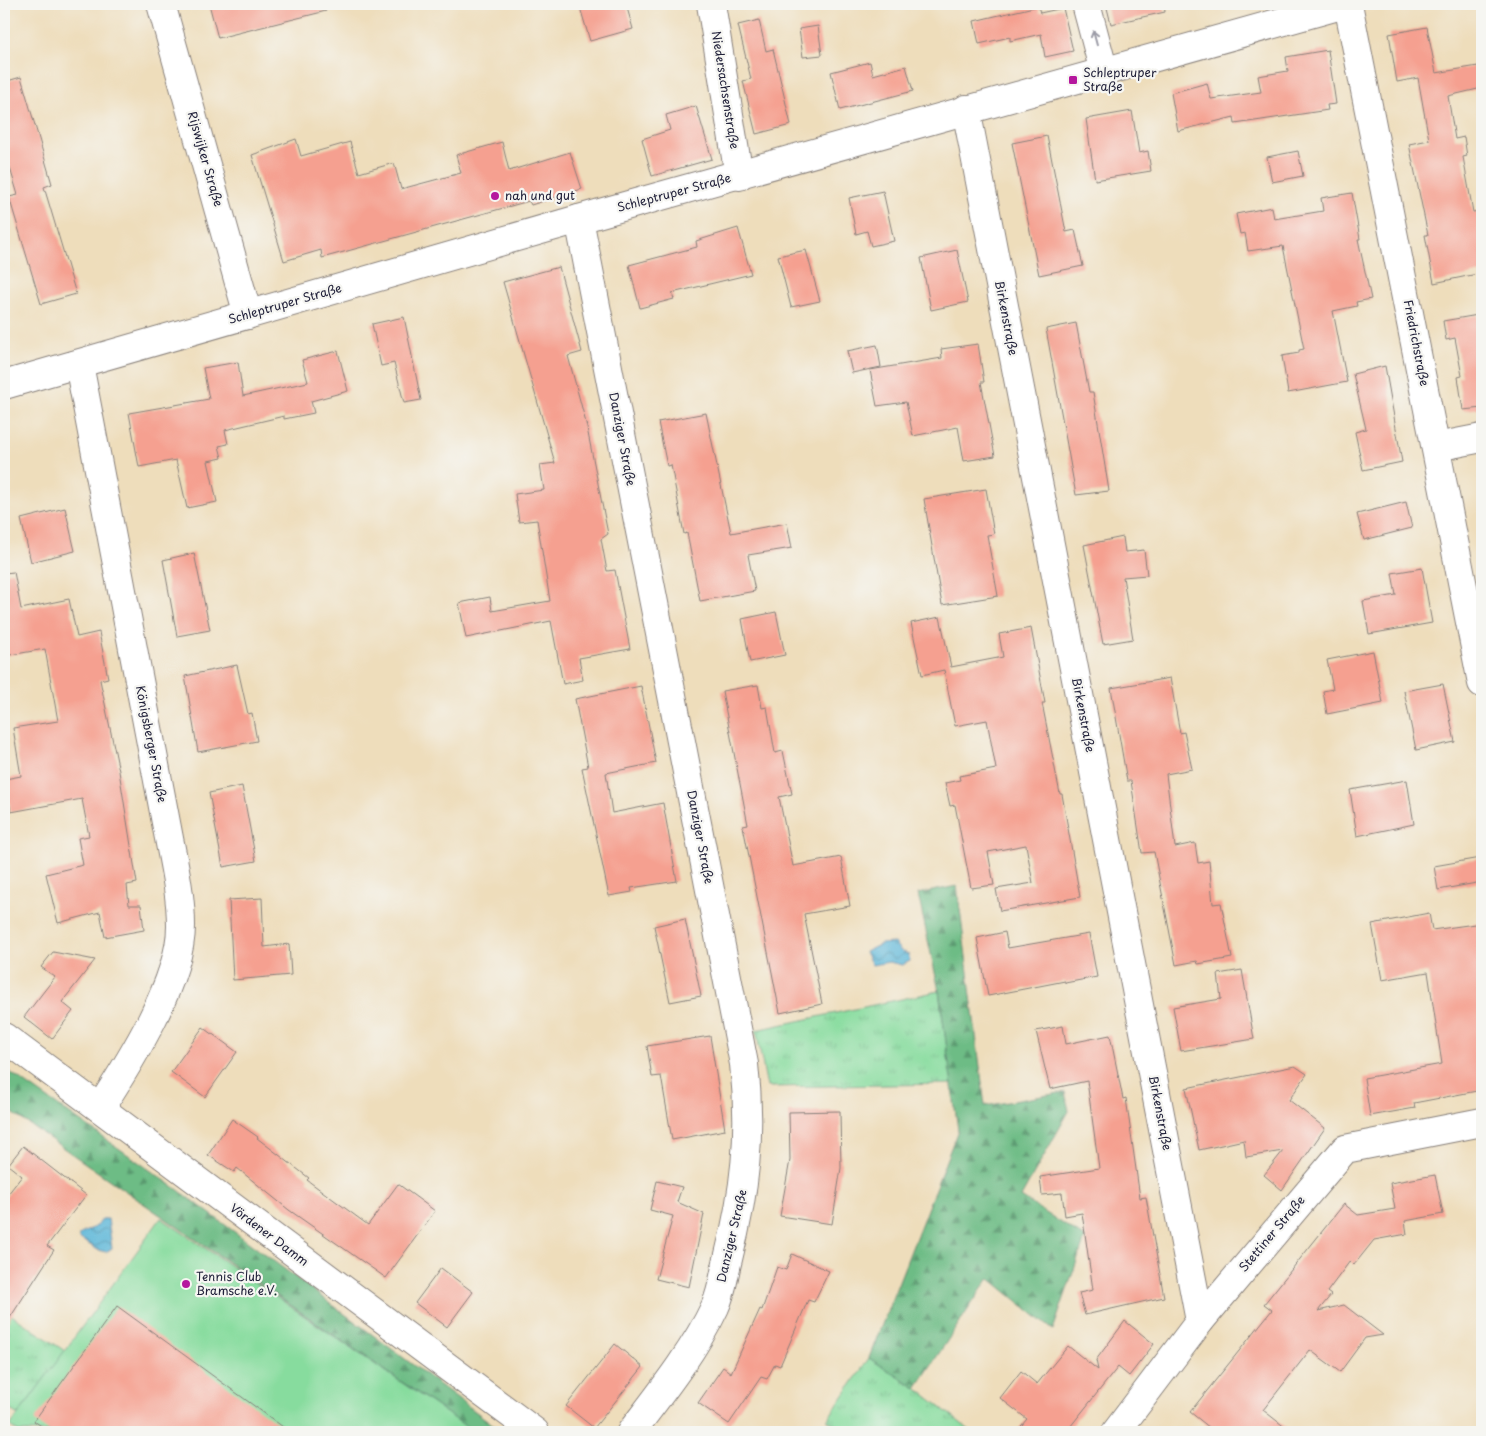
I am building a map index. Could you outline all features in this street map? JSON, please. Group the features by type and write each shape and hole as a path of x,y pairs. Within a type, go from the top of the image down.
{"street":[{"name":"Rijswijker Straße","path":"161,4 248,315"},
{"name":"Niedersachsenstraße","path":"712,4 739,176"},
{"path":"1086,4 1104,72"},
{"name":"Schleptruper Straße","path":"4,384 579,219 739,176 966,109 1347,4"},
{"name":"Friedrichstraße","path":"1347,4 1482,683"},
{"name":"Birkenstraße","path":"966,109 1200,1321"},
{"name":"Danziger Straße","path":"579,219 744,1064 749,1105 748,1157 740,1211 716,1306 675,1374 631,1432"},
{"name":"Königsberger Straße","path":"79,364 169,837 179,894 181,926 179,950 172,975 128,1065 100,1108"},
{"path":"1436,446 1482,438"},
{"name":"Vördener Damm","path":"4,1038 535,1432"},
{"name":"Stettiner Straße","path":"1116,1432 1200,1321 1345,1149 1482,1122"}],"green space":[{"path":"957,886 985,1106 1065,1092 1069,1111 1021,1197 1085,1238 1053,1330 989,1278 916,1388 869,1358 958,1130 939,991 918,894"},
{"path":"939,991 952,1084 767,1087 756,1030"},
{"path":"4,1068 177,1189 503,1432 474,1432 4,1107"},
{"name":"Tennis Club Bramsche e.V.","path":"161,1218 474,1432 18,1432 10,1426"},
{"path":"4,1310 65,1351 18,1415 4,1406"},
{"path":"869,1358 916,1388 972,1432 849,1432 827,1420"}],"water":[{"path":"894,943 901,951 908,954 910,961 902,965 889,962 872,965 865,952 881,944"},
{"path":"102,1219 108,1219 112,1248 106,1252 98,1250 79,1238 79,1235 98,1225"}],"building":[{"path":"209,4 325,4 326,11 218,38"},
{"path":"579,4 626,4 633,29 590,41"},
{"path":"1106,4 1164,4 1165,12 1111,24"},
{"path":"1038,6 1040,13 1063,8 1073,51 1045,57 1041,34 1010,41 1010,37 979,44 974,21"},
{"path":"759,20 766,51 773,49 791,125 756,134 743,81 751,79 738,25"},
{"path":"818,26 822,55 803,57 799,29"},
{"path":"1427,27 1436,73 1478,66 1482,88 1448,96 1455,139 1464,137 1467,156 1463,157 1473,212 1479,211 1482,227 1482,273 1434,283 1425,235 1428,235 1409,144 1429,140 1418,78 1397,82 1389,34"},
{"path":"1328,50 1336,104 1327,105 1328,110 1235,124 1234,117 1178,131 1171,93 1207,83 1211,99 1261,92 1258,76 1288,71 1286,57"},
{"path":"870,62 873,75 906,66 913,91 840,110 831,72"},
{"path":"21,77 52,184 44,187 76,294 41,304 9,197 18,195 4,148 4,82"},
{"path":"696,106 712,159 652,176 642,139 670,130 666,115"},
{"path":"1132,111 1139,153 1148,151 1151,171 1095,180 1086,119"},
{"path":"1047,136 1066,232 1075,230 1083,266 1039,275 1012,143"},
{"path":"296,139 301,156 350,142 359,173 394,163 401,189 461,173 456,155 502,142 509,171 570,152 582,189 531,205 529,201 322,258 321,250 284,261 252,155"},
{"path":"1298,151 1303,176 1272,182 1267,157"},
{"path":"883,191 894,241 871,246 867,231 856,234 849,198"},
{"path":"1352,193 1360,239 1358,239 1371,299 1356,302 1357,306 1333,311 1347,382 1288,393 1282,356 1299,353 1299,350 1304,349 1283,246 1248,251 1245,233 1240,234 1236,214 1272,207 1274,219 1323,211 1321,198"},
{"path":"738,228 751,274 672,293 674,299 640,308 629,265 697,247 696,241"},
{"path":"806,250 820,301 791,307 778,256"},
{"path":"957,250 968,302 931,310 921,258"},
{"path":"559,267 582,352 568,356 586,423 608,534 601,539 607,571 615,570 630,649 579,658 583,680 563,684 551,621 466,638 459,603 490,597 492,611 550,601 537,520 519,522 515,494 544,490 540,465 555,463 503,282"},
{"path":"1478,315 1482,340 1482,408 1463,410 1458,377 1462,376 1455,338 1446,340 1443,321"},
{"path":"404,317 421,400 404,403 394,363 381,366 372,324"},
{"path":"1076,323 1089,392 1093,392 1109,491 1076,495 1046,329"},
{"path":"978,344 984,382 981,382 995,456 964,461 958,427 913,436 906,402 877,406 870,370 942,358 941,349"},
{"path":"877,345 881,367 852,373 847,351"},
{"path":"338,351 348,391 311,401 314,413 284,419 284,416 225,430 228,444 219,446 222,458 208,461 217,502 187,508 176,460 139,467 129,413 209,399 203,368 238,362 243,396 308,382 302,360"},
{"path":"1385,366 1402,462 1363,470 1355,432 1366,429 1353,374"},
{"path":"706,413 731,533 787,523 792,548 748,555 755,591 700,601 687,533 684,534 671,465 667,466 658,422"},
{"path":"986,489 994,534 987,535 998,596 942,605 924,499"},
{"path":"1406,502 1412,528 1364,540 1357,514"},
{"path":"65,508 75,551 31,562 21,519"},
{"path":"1123,537 1125,552 1144,550 1147,575 1123,577 1133,639 1103,644 1084,545"},
{"path":"194,553 210,630 177,636 163,560"},
{"path":"1422,568 1432,623 1369,634 1363,601 1396,595 1392,573"},
{"path":"14,572 21,609 69,599 77,637 99,632 108,678 100,680 119,771 137,883 127,885 129,905 141,905 144,930 105,937 100,912 58,923 46,874 83,865 78,838 89,836 82,799 11,812 5,779 21,776 13,728 58,721 45,649 4,656 4,573"},
{"path":"776,612 785,655 750,662 742,619"},
{"path":"940,617 951,667 1003,657 999,634 1031,628 1045,703 1042,703 1060,794 1062,794 1080,897 1000,911 996,889 1033,883 1026,845 988,852 994,885 971,888 955,805 950,806 945,783 960,780 959,776 996,769 987,720 955,726 944,670 922,675 911,623"},
{"path":"1373,651 1383,703 1327,714 1323,691 1333,689 1327,660"},
{"path":"237,665 248,714 252,713 257,741 198,752 185,676"},
{"path":"1170,678 1180,733 1184,732 1192,769 1166,774 1175,847 1195,843 1198,863 1209,861 1213,904 1221,903 1232,958 1198,964 1197,961 1176,965 1154,852 1142,853 1131,781 1127,781 1111,688"},
{"path":"1443,684 1455,742 1416,750 1404,691"},
{"path":"758,685 762,708 767,707 775,753 783,751 792,794 779,797 793,866 841,857 850,906 804,914 822,1004 780,1013 743,826 748,825 722,691"},
{"path":"641,686 656,763 606,773 612,813 663,803 677,881 631,888 632,892 609,896 582,768 588,767 575,699"},
{"path":"1407,780 1414,824 1357,836 1350,790"},
{"path":"242,786 256,861 223,867 209,793"},
{"path":"1480,858 1482,882 1438,890 1434,866"},
{"path":"262,898 264,947 289,944 291,975 233,980 229,900"},
{"path":"1429,913 1432,930 1482,923 1482,1090 1414,1103 1415,1108 1370,1116 1364,1078 1442,1064 1428,972 1382,980 1372,924"},
{"path":"685,919 701,996 670,1002 654,926"},
{"path":"1005,932 1008,948 1089,934 1097,977 1065,983 1065,981 988,996 977,938"},
{"path":"53,952 95,960 62,1002 73,1011 52,1039 24,1017 55,977 41,967"},
{"path":"1242,970 1254,1039 1181,1051 1173,1007 1221,999 1218,974"},
{"path":"1063,1026 1066,1044 1110,1035 1123,1099 1126,1098 1140,1198 1146,1197 1164,1297 1085,1315 1079,1293 1093,1290 1082,1213 1065,1216 1062,1193 1042,1195 1040,1177 1099,1168 1087,1081 1050,1089 1036,1031"},
{"path":"203,1027 237,1052 205,1097 171,1072"},
{"path":"710,1036 725,1130 672,1140 661,1076 652,1077 647,1046"},
{"path":"1295,1066 1307,1074 1289,1100 1325,1128 1282,1190 1264,1175 1283,1151 1246,1157 1244,1140 1199,1150 1186,1088"},
{"path":"840,1111 841,1168 832,1224 780,1216 790,1160 789,1112"},
{"path":"232,1119 258,1137 309,1178 307,1180 368,1225 398,1184 435,1211 386,1278 289,1210 237,1168 234,1172 208,1155"},
{"path":"23,1146 86,1195 47,1246 54,1250 4,1327 4,1199 22,1176 8,1165"},
{"path":"1435,1175 1443,1214 1405,1221 1407,1234 1374,1240 1354,1265 1350,1261 1327,1292 1331,1295 1318,1311 1344,1305 1383,1335 1365,1338 1340,1372 1310,1350 1263,1410 1291,1432 1215,1432 1190,1412 1272,1310 1264,1304 1344,1204 1358,1215 1395,1209 1390,1183"},
{"path":"657,1181 682,1187 677,1202 704,1214 689,1287 656,1279 673,1216 650,1210"},
{"path":"792,1254 829,1271 814,1302 808,1300 780,1366 775,1364 767,1379 761,1377 729,1424 698,1403 723,1367 731,1373 760,1309 762,1310 777,1267 786,1270"},
{"path":"441,1268 473,1292 447,1327 415,1303"},
{"path":"117,1306 290,1432 50,1432 34,1421"},
{"path":"1125,1321 1154,1344 1129,1376 1118,1367 1066,1432 1016,1432 1027,1419 1000,1398 1021,1371 1037,1384 1068,1346 1098,1370 1096,1360"},
{"path":"615,1344 643,1367 594,1428 566,1406"}],"place":[{"name":"Schleptruper Straße","path":"1073,80"},
{"name":"nah und gut","path":"495,196"},
{"name":"Tennis Club Bramsche e.V.","path":"186,1284"}]}
